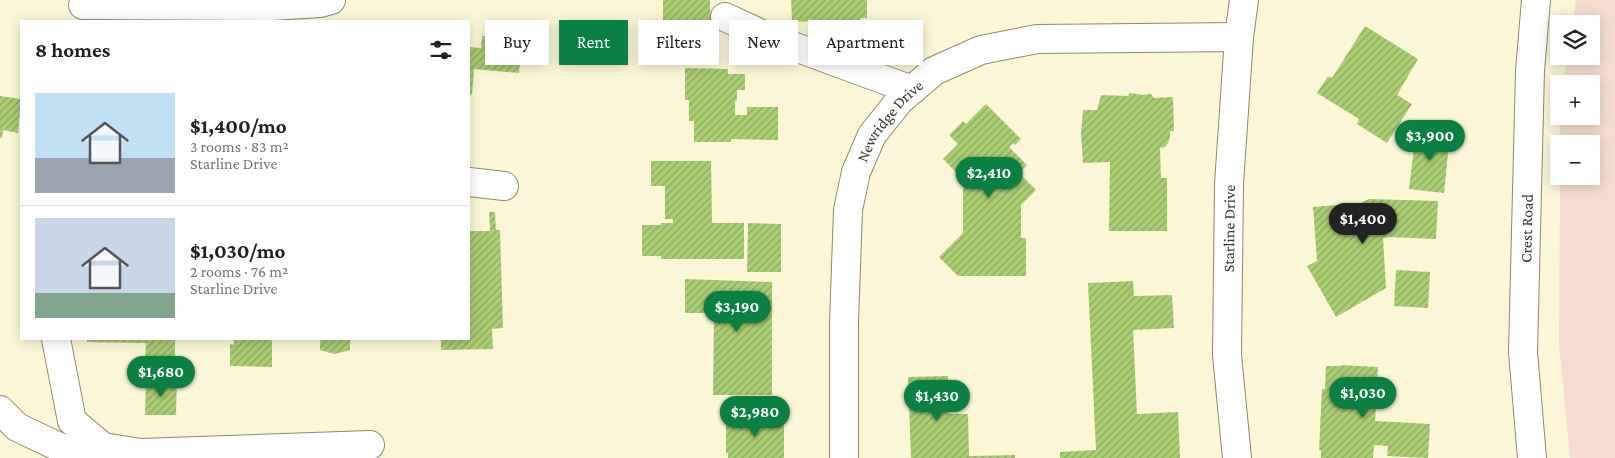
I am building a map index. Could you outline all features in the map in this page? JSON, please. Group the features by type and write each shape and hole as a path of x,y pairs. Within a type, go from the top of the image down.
{"street":[{"path":"83,9 272,6 320,3 331,0"},
{"name":"Starline Drive","path":"1237,458 1227,346 1229,184 1239,37 1244,0"},
{"name":"Crest Road","path":"1532,458 1523,352 1530,71 1536,0"},
{"path":"725,17 768,37 912,90"},
{"name":"Newridge Drive","path":"844,458 844,323 848,210 856,172 872,135 900,100 934,72 981,50 1037,39 1239,37"},
{"path":"470,182 504,186"},
{"path":"56,340 72,421 103,447"},
{"path":"0,410 17,427 62,449 103,447 141,453 370,445"}],"shaded area":[{"path":"1576,0 1615,0 1615,458 1570,458 1559,344 1560,185 1600,185 1600,135 1560,135 1560,125 1600,125 1600,75 1564,75 1566,65 1600,65 1600,15 1574,15"}],"building":[{"path":"663,0 710,0 711,20 663,20"},
{"path":"791,0 867,0 867,18 860,18 861,20 798,22 798,20 792,20"},
{"path":"1365,26 1418,59 1397,95 1412,104 1387,143 1357,124 1359,119 1317,93 1328,76 1332,78"},
{"path":"482,36 485,36 485,65 520,65 519,73 474,69 472,95 470,94 470,47 481,48"},
{"path":"685,68 728,69 728,74 745,74 745,90 737,90 735,115 747,115 747,107 778,107 778,140 731,139 731,142 694,142 694,121 689,121 689,100 685,100"},
{"path":"1130,93 1151,94 1154,98 1173,97 1174,131 1170,131 1170,137 1165,147 1160,148 1161,178 1167,178 1167,231 1109,231 1110,162 1083,163 1081,134 1083,110 1097,110 1101,95 1128,96"},
{"path":"0,96 20,99 18,133 3,130 2,138 0,138"},
{"path":"986,104 1021,139 1015,145 1013,143 1009,147 1027,165 1019,173 1036,190 1021,205 1021,238 1026,238 1026,276 958,276 939,257 963,233 963,179 943,159 958,144 949,135 963,121 966,124"},
{"path":"1416,131 1450,134 1444,193 1409,189"},
{"path":"651,161 711,161 712,223 744,223 744,259 661,259 661,256 642,256 642,225 673,223 673,219 665,219 665,186 651,186"},
{"path":"1369,199 1438,201 1436,239 1383,238 1386,288 1336,317 1307,266 1317,261 1313,207 1361,203"},
{"path":"489,212 495,212 496,230 500,230 503,328 492,329 493,349 441,350 441,340 470,340 470,231 490,231"},
{"path":"748,223 781,224 781,272 747,272"},
{"path":"1396,270 1430,272 1428,308 1394,306"},
{"path":"685,279 772,282 772,395 713,395 714,313 685,313"},
{"path":"1133,281 1134,296 1172,295 1174,328 1133,330 1137,414 1178,412 1180,458 1060,458 1060,452 1096,450 1088,283"},
{"path":"87,340 175,340 175,360 145,360 146,343 87,342"},
{"path":"234,340 272,340 272,367 230,366 230,344 234,345"},
{"path":"320,340 350,340 350,350 335,354 320,350"},
{"path":"1326,366 1378,367 1375,421 1430,424 1428,458 1387,456 1388,446 1374,445 1373,458 1321,458 1321,450 1319,450 1322,389 1325,389"},
{"path":"948,376 949,414 968,414 969,456 1015,455 1015,458 911,458 908,377"},
{"path":"146,380 177,381 176,415 145,415"},
{"path":"726,418 784,418 784,458 728,458 728,453 726,453"}]}
